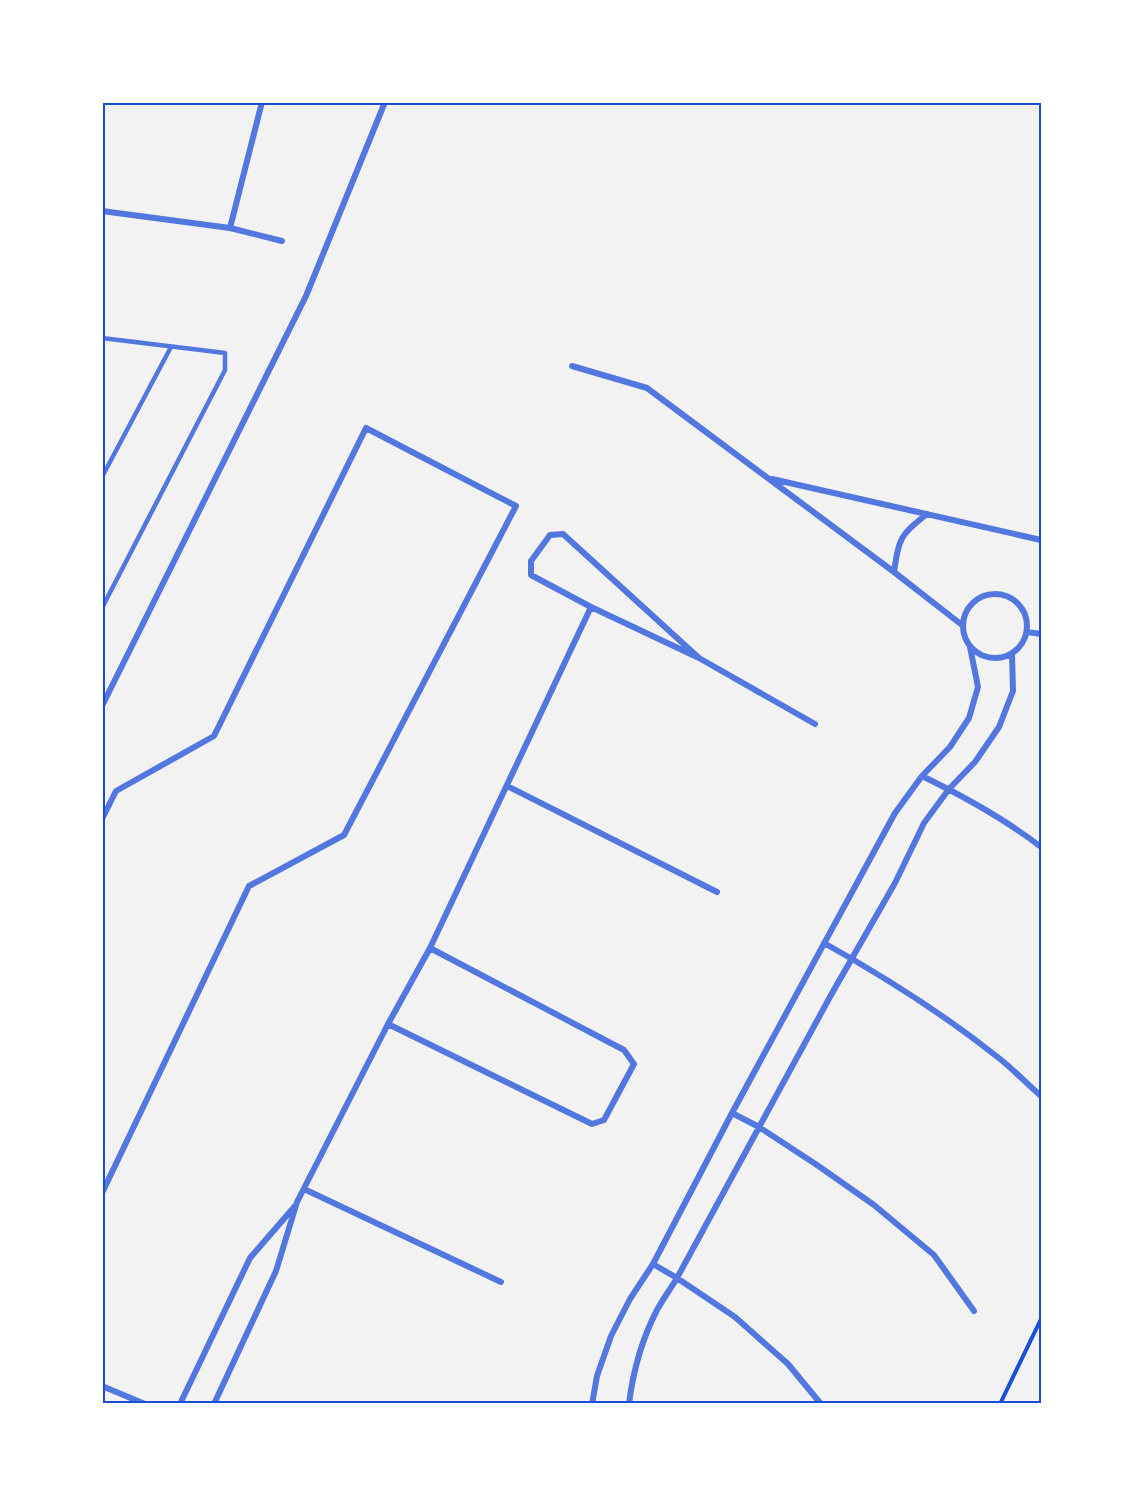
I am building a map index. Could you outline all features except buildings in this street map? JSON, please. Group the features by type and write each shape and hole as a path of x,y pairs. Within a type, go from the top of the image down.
{"street":[{"path":"230,228 262,102"},
{"path":"102,706 306,296 385,102"},
{"path":"102,211 230,228 282,241"},
{"path":"572,366 647,388 962,625"},
{"path":"102,819 116,791 214,735 366,428 516,506 344,835 249,886 102,1193"},
{"path":"769,478 1041,540"},
{"path":"894,572 898,544 908,529 927,514"},
{"path":"699,658 563,534 550,535 531,561 531,575 591,607 699,658 815,724"},
{"path":"592,1404 597,1376 611,1336 630,1299 653,1264 895,813 922,776 950,747 969,718 978,687 970,647 964,637 962,625 965,613 972,603 982,596 994,594 1006,596 1017,603 1024,612 1027,632 1020,646 1012,654 990,658 970,647"},
{"path":"214,1404 276,1271 297,1202 388,1024 430,948 591,607"},
{"path":"1027,632 1041,634"},
{"path":"628,1404 642,1344 658,1309 895,883 924,824 949,789 975,762 999,727 1013,691 1012,654"},
{"path":"922,776 949,789 1024,834 1041,847"},
{"path":"507,786 717,892"},
{"path":"824,943 928,1006 1000,1059 1041,1096"},
{"path":"388,1024 592,1124 604,1120 609,1111 634,1064 624,1050 430,948"},
{"path":"732,1113 759,1127 874,1205 934,1255 974,1311"},
{"path":"304,1189 501,1282"},
{"path":"180,1404 250,1258 297,1202"},
{"path":"653,1264 735,1317 788,1364 821,1404"},
{"path":"102,1386 145,1404"}],"lane":[{"path":"102,338 225,353 225,370 102,608"},
{"path":"102,477 171,347"}],"path":[{"path":"1000,1404 1041,1319"}]}
